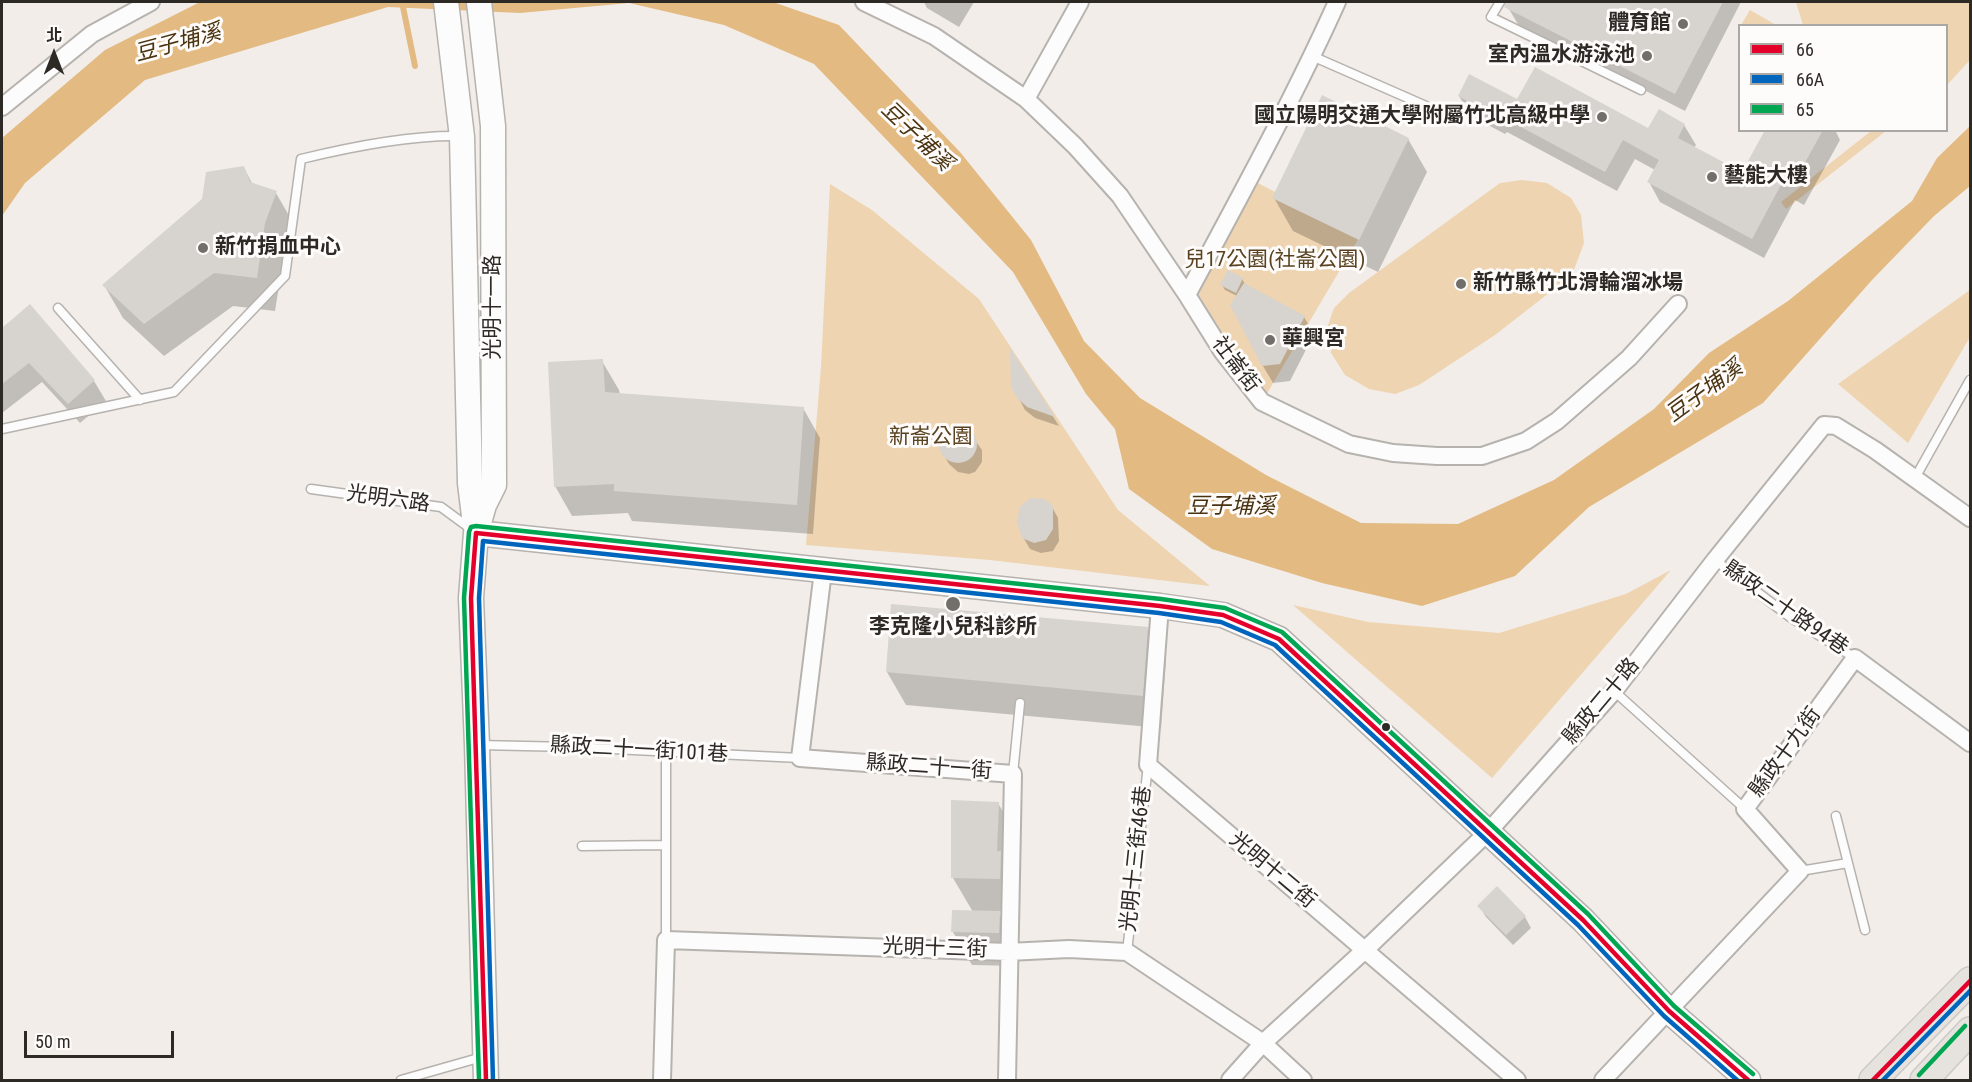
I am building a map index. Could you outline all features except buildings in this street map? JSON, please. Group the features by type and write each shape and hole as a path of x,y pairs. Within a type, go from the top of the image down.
{"main road":[{"path":"1873,1080 1971,981"},
{"path":"1924,1080 1971,1031"}],"street":[{"path":"2,107 92,34 152,2"},
{"name":"光明十一路","path":"446,2 462,137 470,483 476,533 471,598 486,1080"},
{"name":"光明十一路","path":"476,533 484,506 494,485 493,126 479,2"},
{"name":"社崙街","path":"864,2 934,36 1026,99 1075,146 1120,196 1222,351 1262,402 1349,444 1393,453 1482,456 1526,441 1557,422 1629,358 1678,304"},
{"path":"1026,99 1080,2"},
{"path":"1187,295 1250,179 1337,2"},
{"name":"縣政二十路","path":"1230,1080 1263,1043 1366,949 1488,832 1614,691 1714,560 1824,425 1836,426 1915,478 1971,519"},
{"path":"476,533 1160,606 1223,615 1280,639 1583,920 1669,1011 1748,1080"},
{"path":"800,758 823,571"},
{"path":"1148,765 1160,606"},
{"path":"1855,658 1971,744"},
{"name":"縣政十九街","path":"1800,871 1745,808 1855,658"},
{"name":"縣政二十一街","path":"800,758 1013,774 1007,1080"},
{"name":"光明十二街","path":"1148,765 1517,1080"},
{"path":"1603,1080 1800,871"},
{"path":"662,1080 666,940"},
{"name":"光明十三街","path":"666,940 1008,952 1069,949 1127,952"},
{"path":"1127,952 1263,1043 1303,1080"}],"lane":[{"path":"1500,2 1491,17 1641,90"},
{"path":"1312,56 1426,106"},
{"path":"2,429 174,392 285,276 301,159 348,148 442,136 462,137"},
{"path":"58,308 140,400"},
{"path":"1915,478 1971,380"},
{"name":"光明六路","path":"311,489 441,507 476,533"},
{"name":"縣政二十路94巷","path":"1714,560 1790,617 1855,658"},
{"path":"1614,691 1745,808"},
{"path":"1013,774 1020,703"},
{"name":"縣政二十一街101巷","path":"477,745 800,758"},
{"path":"666,753 666,940"},
{"name":"光明十三街46巷","path":"1127,952 1148,765"},
{"path":"1836,816 1865,930"},
{"path":"582,846 666,845"},
{"path":"1800,871 1848,863"},
{"path":"401,1080 485,1056"}],"green space":[{"path":"1796,2 1970,2 1970,60 1948,84 1948,24 1803,24"},
{"path":"1750,10 1774,24 1742,24"},
{"path":"1870,132 1885,132 1786,209 1781,202"},
{"name":"兒17公園(社崙公園)","path":"1250,179 1360,236 1262,402 1187,295"},
{"name":"新竹縣竹北滑輪溜冰場","path":"1522,180 1547,183 1571,198 1581,215 1584,243 1572,275 1495,335 1419,385 1395,394 1369,389 1345,375 1331,353 1327,328 1334,308 1349,293 1500,183"},
{"name":"新崙公園","path":"830,184 872,210 979,299 1118,510 1210,586 990,560 806,545 821,367"},
{"path":"1970,290 1970,337 1908,443 1838,384"},
{"path":"1671,570 1492,778 1293,605 1368,622 1499,633 1626,594"}],"water":[{"name":"豆子埔溪","path":"200,2 773,2 839,25 960,152 1031,240 1084,341 1140,398 1266,475 1361,523 1458,524 1554,480 1654,409 1709,353 1788,301 1912,201 1937,158 1970,126 1970,186 1934,216 1872,280 1763,403 1589,507 1515,576 1422,606 1322,583 1212,549 1129,489 1115,429 1086,394 1013,272 814,64 724,25 629,3 520,13 388,7 145,80 25,183 2,216 2,138 105,50"}],"waterway":[{"path":"402,2 415,66"}],"transit line":[{"name":"65","path":"479,1080 464,598 469,532 471,527 476,526 1161,599 1225,608 1282,632 1588,914 1674,1006 1753,1074"},
{"name":"66","path":"486,1080 471,598 476,533 1160,606 1223,615 1279,639 1583,920 1669,1011 1748,1080"},
{"name":"66A","path":"493,1080 479,598 483,541 1159,613 1221,622 1275,645 1578,925 1664,1016 1737,1080"},
{"name":"66","path":"1873,1080 1970,981"},
{"name":"66A","path":"1883,1080 1970,991"},
{"name":"65","path":"1919,1075 1965,1026"}],"place":[{"name":"體育館","path":"1683,24"},
{"name":"室內溫水游泳池","path":"1647,56"},
{"name":"國立陽明交通大學附屬竹北高級中學","path":"1602,117"},
{"name":"藝能大樓","path":"1712,177"},
{"name":"新竹捐血中心","path":"203,248"},
{"name":"新竹縣竹北滑輪溜冰場","path":"1461,284"},
{"name":"華興宮","path":"1270,340"},
{"name":"李克隆小兒科診所","path":"953,604"}]}
